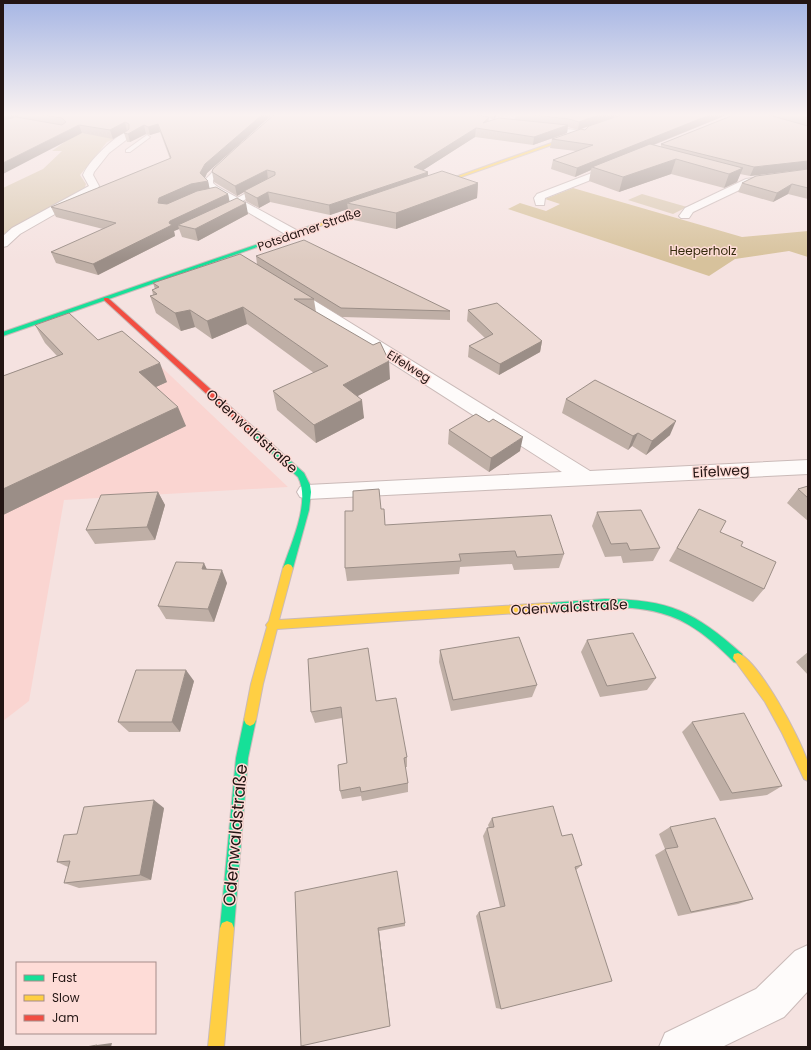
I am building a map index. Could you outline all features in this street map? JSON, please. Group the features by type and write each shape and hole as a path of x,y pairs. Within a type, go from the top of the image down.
{"street":[{"path":"3,243 16,231 93,188 94,186 88,175 96,163"},
{"path":"423,189 497,163"},
{"path":"540,203 539,198 541,196 623,163"},
{"path":"685,216 689,210 750,181 808,173"},
{"path":"737,177 750,181"},
{"path":"215,192 238,202 294,234"},
{"name":"Potsdamer Straße","path":"3,334 106,299 239,259 294,234 388,201"},
{"name":"Eifelweg","path":"273,280 585,478"},
{"name":"Odenwaldstraße","path":"106,299 301,475 305,481 307,492 304,509 271,625 242,758 216,1047"},
{"name":"Eifelweg","path":"307,492 808,467"},
{"name":"Odenwaldstraße","path":"271,625 624,602 658,606 703,627 728,646 753,676 782,720 808,775"},
{"path":"679,1047 770,1004 808,964"}],"lane":[{"path":"215,192 209,184 209,180 226,163"},
{"path":"226,210 272,183"}],"shaded area":[{"path":"49,163 90,163 80,175 86,184 84,190 3,237 3,188 43,169"},
{"path":"642,194 687,207 673,214 628,200"},
{"path":"132,339 288,487 64,500 29,701 3,721 3,394 32,378"}],"green space":[{"name":"Heeperholz","path":"573,188 742,237 808,231 808,257 789,251 735,259 709,276 508,209 520,203 546,211 560,204 545,199"}],"building":[{"path":"159,163 206,163 200,173 208,181 191,184 159,198 158,203 167,204 197,191 216,187 228,194 170,221 169,223 172,225 93,264 51,252 116,223 51,207"},
{"path":"220,163 420,163 414,167 428,172 329,205 268,192 257,198 244,191 275,175 275,172 267,170 235,186 212,172"},
{"path":"562,163 590,163 577,168"},
{"path":"602,163 664,163 623,177 592,167"},
{"path":"690,163 724,163 743,168 729,174"},
{"path":"738,163 790,163 754,167"},
{"path":"808,169 808,188 792,184 777,193 742,183 756,176"},
{"path":"442,171 478,183 396,213 347,203"},
{"path":"237,198 246,203 195,229 178,225"},
{"path":"304,240 450,311 341,308 256,256"},
{"path":"240,254 314,299 294,299 373,345 380,342 389,361 343,385 362,400 314,425 273,391 328,366 243,307 207,321 190,310 175,313 150,296 157,294 152,290 159,287 153,283"},
{"path":"497,303 542,341 500,364 469,346 493,334 468,310"},
{"path":"69,313 98,340 122,331 160,363 139,372 178,407 3,489 3,376 63,354 35,325"},
{"path":"595,380 676,421 652,441 638,433 633,436 566,399"},
{"path":"476,414 489,422 493,419 523,437 491,458 449,430"},
{"path":"808,486 808,498 798,489"},
{"path":"379,489 381,509 384,509 385,525 551,515 564,554 517,557 515,551 459,554 461,561 345,568 345,511 353,511 353,491"},
{"path":"158,492 147,527 86,530 101,495"},
{"path":"699,509 726,521 720,532 743,542 741,546 776,562 764,589 677,548"},
{"path":"641,510 660,548 630,550 627,543 611,544 597,512"},
{"path":"176,562 204,563 202,569 222,570 208,609 158,606"},
{"path":"633,633 656,678 607,686 587,640"},
{"path":"519,637 537,685 453,700 440,650"},
{"path":"368,648 376,701 396,698 407,757 404,758 408,783 361,792 360,787 340,791 338,765 347,763 341,707 311,712 308,659"},
{"path":"136,670 186,670 172,722 118,722"},
{"path":"744,713 782,786 732,793 692,722"},
{"path":"154,800 140,875 64,883 70,861 57,862 64,835 77,834 84,807"},
{"path":"553,806 562,836 572,834 582,865 575,867 612,981 501,1009 479,912 505,906 487,828 494,827 492,818"},
{"path":"715,818 753,899 691,912 665,849 678,847 670,827"},
{"path":"397,871 405,923 378,928 390,1026 301,1046 295,892"}],"traffic: fast":[{"path":"3,334 318,225"},
{"path":"250,429 301,475 306,485 307,492 305,510 288,568"},
{"path":"549,607 605,603 629,603 651,606 672,612 693,622 715,637 738,658"},
{"path":"227,928 242,758 250,720"}],"traffic: slow":[{"path":"429,187 498,163"},
{"path":"318,225 376,205"},
{"path":"250,720 257,684 288,568"},
{"path":"271,625 549,607"},
{"path":"738,658 760,684 778,713 808,775"},
{"path":"216,1047 227,928"}],"traffic: jam":[{"path":"106,299 250,429"}]}
